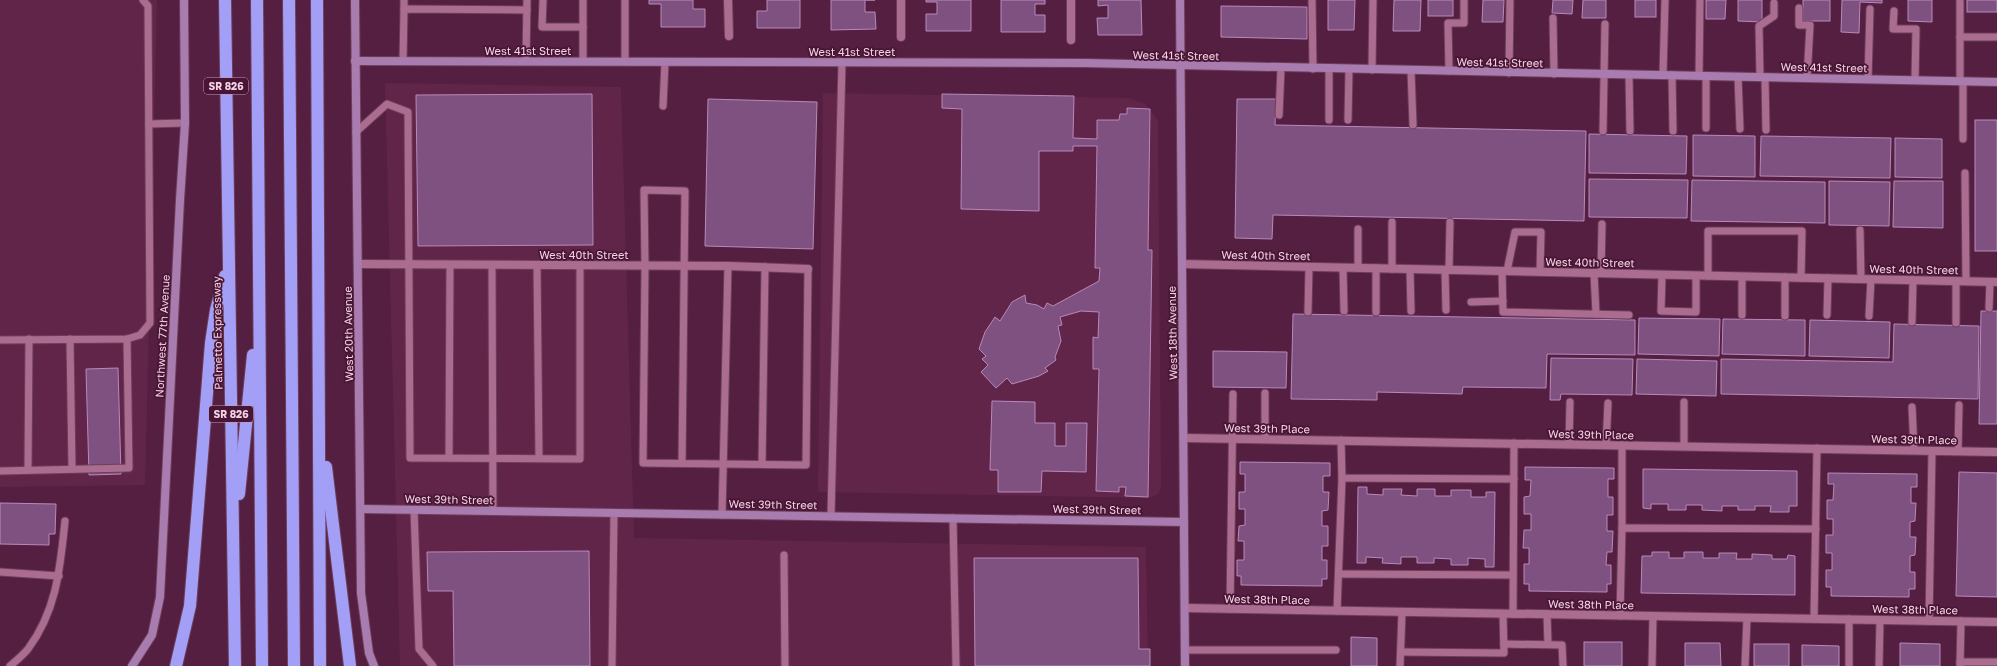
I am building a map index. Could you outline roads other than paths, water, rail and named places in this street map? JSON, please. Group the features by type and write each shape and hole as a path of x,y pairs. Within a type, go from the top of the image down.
{"highway":[{"name":"Palmetto Expressway","path":"225,0 235,666"},
{"path":"256,0 262,666"},
{"path":"289,0 294,666"},
{"path":"317,0 320,666"},
{"path":"176,666 190,606 211,343 216,310 229,261"},
{"path":"234,567 259,286"},
{"path":"319,386 323,439 350,666"}],"street":[{"name":"Northwest 77th Avenue","path":"132,666 152,635 160,597 180,200 186,123 184,0"},
{"name":"West 20th Avenue","path":"355,0 362,600 369,653 374,666"},
{"path":"728,0 729,36"},
{"path":"901,0 901,37"},
{"path":"1071,0 1071,40"},
{"name":"West 18th Avenue","path":"1180,0 1185,666"},
{"name":"West 41st Street","path":"355,60 1078,63 1997,82"},
{"name":"West 40th Street","path":"359,264 685,267 765,266 808,268"},
{"name":"West 40th Street","path":"1182,264 1994,282"},
{"name":"West 39th Place","path":"1184,438 1997,452"},
{"name":"West 39th Street","path":"361,509 1184,522"},
{"name":"West 38th Place","path":"1185,608 1997,622"}],"lane":[{"path":"0,340 127,339 140,334 150,323 148,6 143,0"},
{"path":"403,61 404,0"},
{"path":"526,61 527,0"},
{"path":"543,0 542,27 583,26"},
{"path":"583,0 583,61"},
{"path":"625,0 625,62"},
{"path":"1312,0 1313,69"},
{"path":"1372,70 1373,0"},
{"path":"1449,71 1448,23 1464,23 1464,0"},
{"path":"1663,75 1665,0"},
{"path":"1700,0 1702,76 1706,128"},
{"path":"1960,0 1963,139"},
{"path":"1509,73 1510,1"},
{"path":"1766,130 1759,26 1774,16 1774,3"},
{"path":"1799,8 1799,25 1810,25 1807,78"},
{"path":"404,9 527,10"},
{"path":"1868,79 1870,9"},
{"path":"1894,11 1893,29 1916,29 1914,80"},
{"path":"1553,18 1554,74"},
{"path":"1603,131 1605,24"},
{"path":"1960,37 1997,37"},
{"path":"663,106 664,62"},
{"path":"831,516 842,62"},
{"path":"1280,115 1281,68"},
{"path":"1329,69 1329,120"},
{"path":"1348,69 1348,120"},
{"path":"1411,71 1413,125"},
{"path":"1629,75 1630,131"},
{"path":"1672,75 1673,131"},
{"path":"1738,77 1740,129"},
{"path":"356,132 387,104 408,112 410,458 493,457 580,459 580,265"},
{"path":"149,124 186,123"},
{"path":"1965,173 1966,282"},
{"path":"682,463 685,191 644,190 645,266 643,463 806,465 808,268"},
{"path":"1392,222 1392,269"},
{"path":"1446,310 1450,222"},
{"path":"1596,314 1597,273 1602,224"},
{"path":"1358,229 1358,268"},
{"path":"1860,230 1861,279"},
{"path":"1708,276 1708,231 1802,231 1801,278"},
{"path":"1540,272 1541,232 1515,232 1505,271 1503,312 1629,315"},
{"path":"450,265 450,457"},
{"path":"492,265 493,511"},
{"path":"537,265 538,458"},
{"path":"722,515 722,464 728,266"},
{"path":"762,464 765,266"},
{"path":"1308,312 1309,267"},
{"path":"1343,268 1344,311"},
{"path":"1376,268 1376,312"},
{"path":"1410,269 1411,311"},
{"path":"1662,275 1661,311 1696,312 1696,276"},
{"path":"1742,277 1742,315"},
{"path":"1784,316 1785,277"},
{"path":"1827,314 1828,278"},
{"path":"1869,316 1871,279"},
{"path":"1912,322 1913,280"},
{"path":"1956,281 1956,323"},
{"path":"1989,308 1994,282"},
{"path":"1471,302 1503,301"},
{"path":"28,470 29,339"},
{"path":"70,339 72,469"},
{"path":"0,471 129,468 127,339"},
{"path":"1265,393 1265,439"},
{"path":"1230,609 1233,394"},
{"path":"1569,444 1570,402"},
{"path":"1684,402 1684,446"},
{"path":"1606,445 1608,403"},
{"path":"1958,451 1959,404"},
{"path":"1912,407 1914,450"},
{"path":"1337,611 1342,478 1341,440"},
{"path":"1513,614 1514,443"},
{"path":"1620,616 1622,445"},
{"path":"1814,619 1818,448"},
{"path":"1929,620 1932,450"},
{"path":"1342,478 1514,479"},
{"path":"414,510 419,649 433,666"},
{"path":"612,666 614,513"},
{"path":"953,518 956,666"},
{"path":"10,666 27,650 44,621 59,576 65,521"},
{"path":"1622,528 1816,529"},
{"path":"784,555 785,666"},
{"path":"0,572 59,576"},
{"path":"1339,574 1513,575"},
{"path":"1400,666 1402,612"},
{"path":"1401,652 1504,653 1503,614"},
{"path":"1547,614 1548,644"},
{"path":"1652,666 1653,616"},
{"path":"1745,666 1747,618"},
{"path":"1849,619 1849,666"},
{"path":"1879,666 1880,620"},
{"path":"1961,621 1960,664 1997,662"},
{"path":"1504,644 1562,645 1563,666"},
{"path":"1185,650 1336,650"}]}
